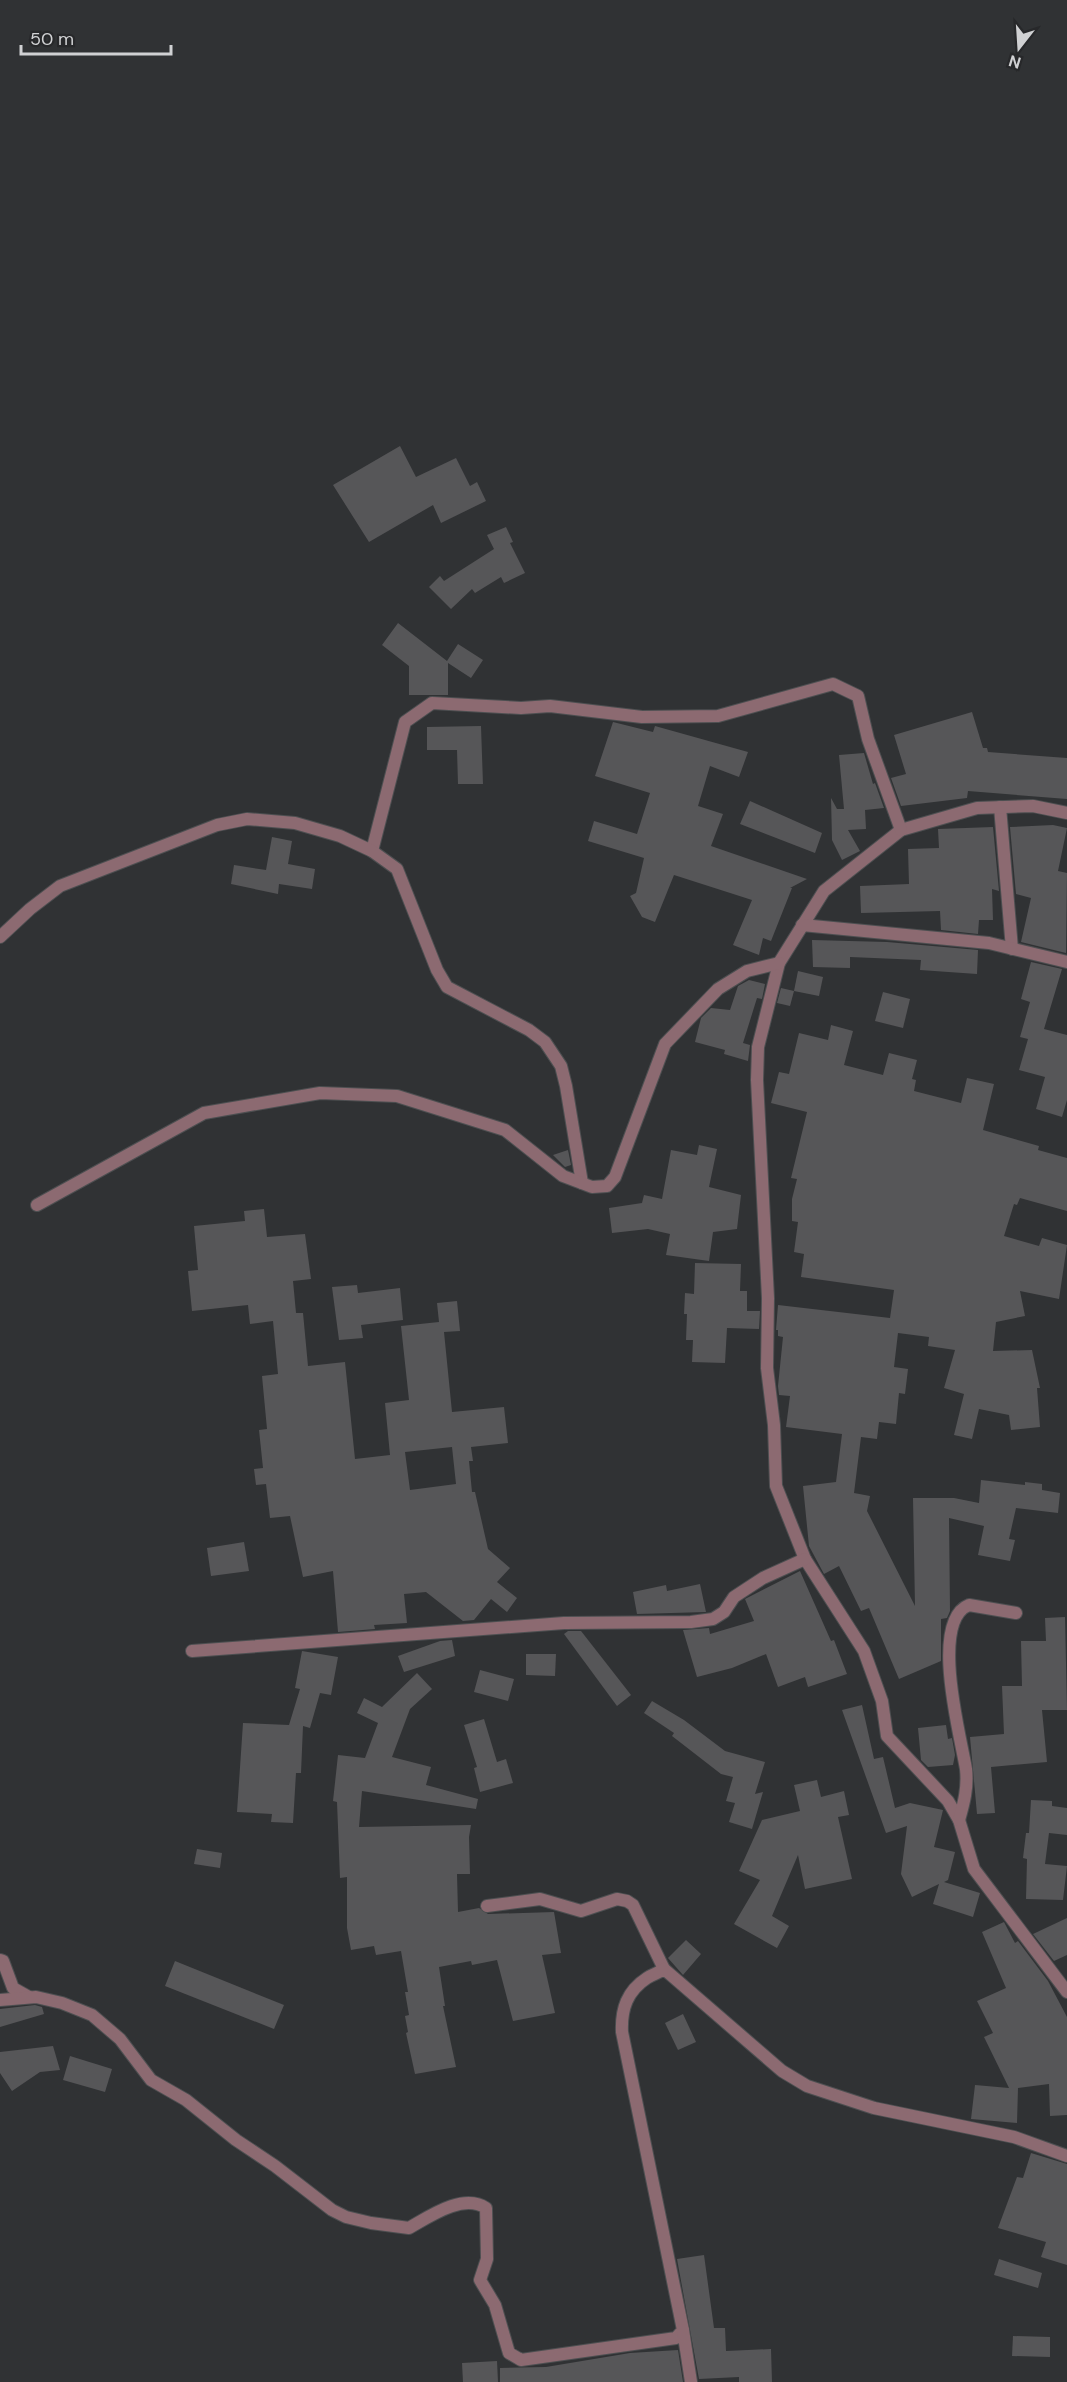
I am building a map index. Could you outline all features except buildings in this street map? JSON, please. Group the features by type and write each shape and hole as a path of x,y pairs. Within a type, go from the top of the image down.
{"street":[{"path":"372,851 405,722 432,703 521,708 550,706 642,717 718,716 833,684 858,696 868,739 902,830"},
{"path":"1067,813 1033,806 977,808 902,830 824,891 779,963 758,1047 768,1298 767,1368 774,1425 776,1486 805,1559 864,1651 882,1701 887,1736 948,1801 959,1820 974,1869 1067,1992"},
{"path":"1000,807 1012,949"},
{"path":"0,938 30,909 60,886 217,825 247,819 295,823 340,836 372,851 397,870 437,970 447,987 529,1030 545,1042 561,1066 582,1183"},
{"path":"802,925 948,937 1067,962"},
{"path":"37,1205 204,1113 320,1093 398,1096 505,1130 563,1176 592,1187 607,1186 615,1177 665,1044 718,990 747,971 779,963"},
{"path":"192,1651 564,1623 691,1622 713,1619 724,1612 734,1597 763,1578 805,1559"},
{"path":"959,1820 967,1785 949,1672 952,1635 958,1614 969,1605 1016,1613"},
{"path":"487,1906 540,1899 581,1911 612,1900 627,1901 633,1905 664,1969 782,2071 807,2086 874,2108 1014,2137 1067,2156"},
{"path":"0,1960 3,1961 14,1988 30,1998"},
{"path":"664,1969 636,1985 629,1994 621,2017 622,2032 683,2330 691,2382"},
{"path":"0,2000 30,1998 62,2003 92,2014 120,2039 151,2080 186,2100 236,2140 346,2217 409,2228 434,2213 469,2202 479,2203 486,2208 487,2259 480,2280 495,2305 509,2354 516,2359 676,2338 683,2330"}]}
